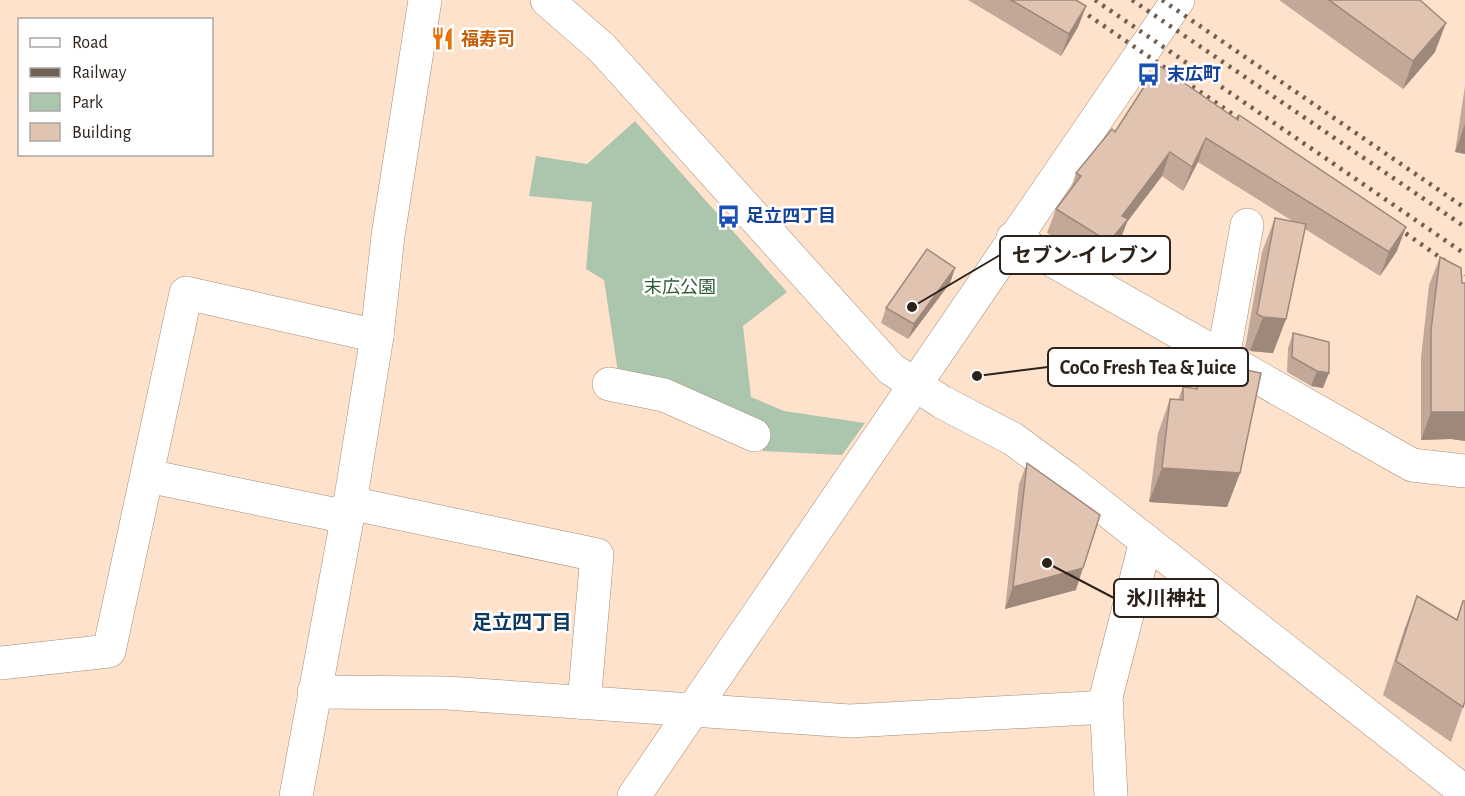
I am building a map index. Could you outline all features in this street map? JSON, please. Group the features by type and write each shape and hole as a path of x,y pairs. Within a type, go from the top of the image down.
{"street":[{"path":"296,796 349,510 377,336 388,236 425,0"},
{"path":"547,0 602,48 891,369 913,384 1013,439 1465,792"},
{"path":"634,796 689,711 1178,0"},
{"path":"1223,358 1247,225"},
{"path":"1013,238 1412,465 1465,471"},
{"path":"0,663 109,651 186,293 377,336"},
{"path":"609,384 664,395 754,435"},
{"path":"148,476 597,555 584,703"},
{"path":"1111,796 1106,697 1146,541"},
{"path":"314,692 447,693 850,721 1107,707"}],"green space":[{"name":"末広公園","path":"635,121 787,292 743,326 751,397 784,411 865,423 842,455 763,451 762,427 618,372 604,280 586,269 592,202 529,196 536,156 587,164"}],"building":[{"path":"1011,0 1076,0 1086,6 1069,34"},
{"path":"1329,0 1420,0 1446,23 1413,61"},
{"path":"1158,65 1238,120 1239,115 1406,227 1389,252 1206,138 1192,167 1170,152 1122,216 1128,219 1109,242 1056,209 1081,176 1076,173 1112,129 1115,132"},
{"path":"1275,218 1306,224 1286,319 1263,317 1257,314"},
{"path":"927,249 955,268 914,324 886,308"},
{"path":"1440,257 1461,268 1462,283 1465,283 1465,412 1431,412 1431,330"},
{"path":"1293,333 1329,342 1329,373 1317,371 1292,357"},
{"path":"1221,365 1261,373 1240,473 1162,468 1170,399 1183,400 1183,387 1197,389 1199,376"},
{"path":"1027,463 1100,515 1083,568 1013,587"},
{"path":"1417,596 1457,620 1463,601 1465,601 1465,701 1463,707 1396,661"}],"railway":[{"path":"1066,0 1250,126"},
{"path":"1095,0 1465,254"},
{"path":"1132,0 1465,227"},
{"path":"1162,0 1465,208"},
{"path":"1391,223 1465,275"}],"place":[{"name":"福寿司","path":"443,39"},
{"name":"末広町","path":"1149,74"},
{"name":"足立四丁目","path":"728,216"},
{"name":"セブン-イレブン","path":"912,307"},
{"name":"CoCo Fresh Tea & Juice","path":"977,376"},
{"name":"氷川神社","path":"1047,563"}],"district":[{"name":"足立四丁目","path":"522,622"}]}
